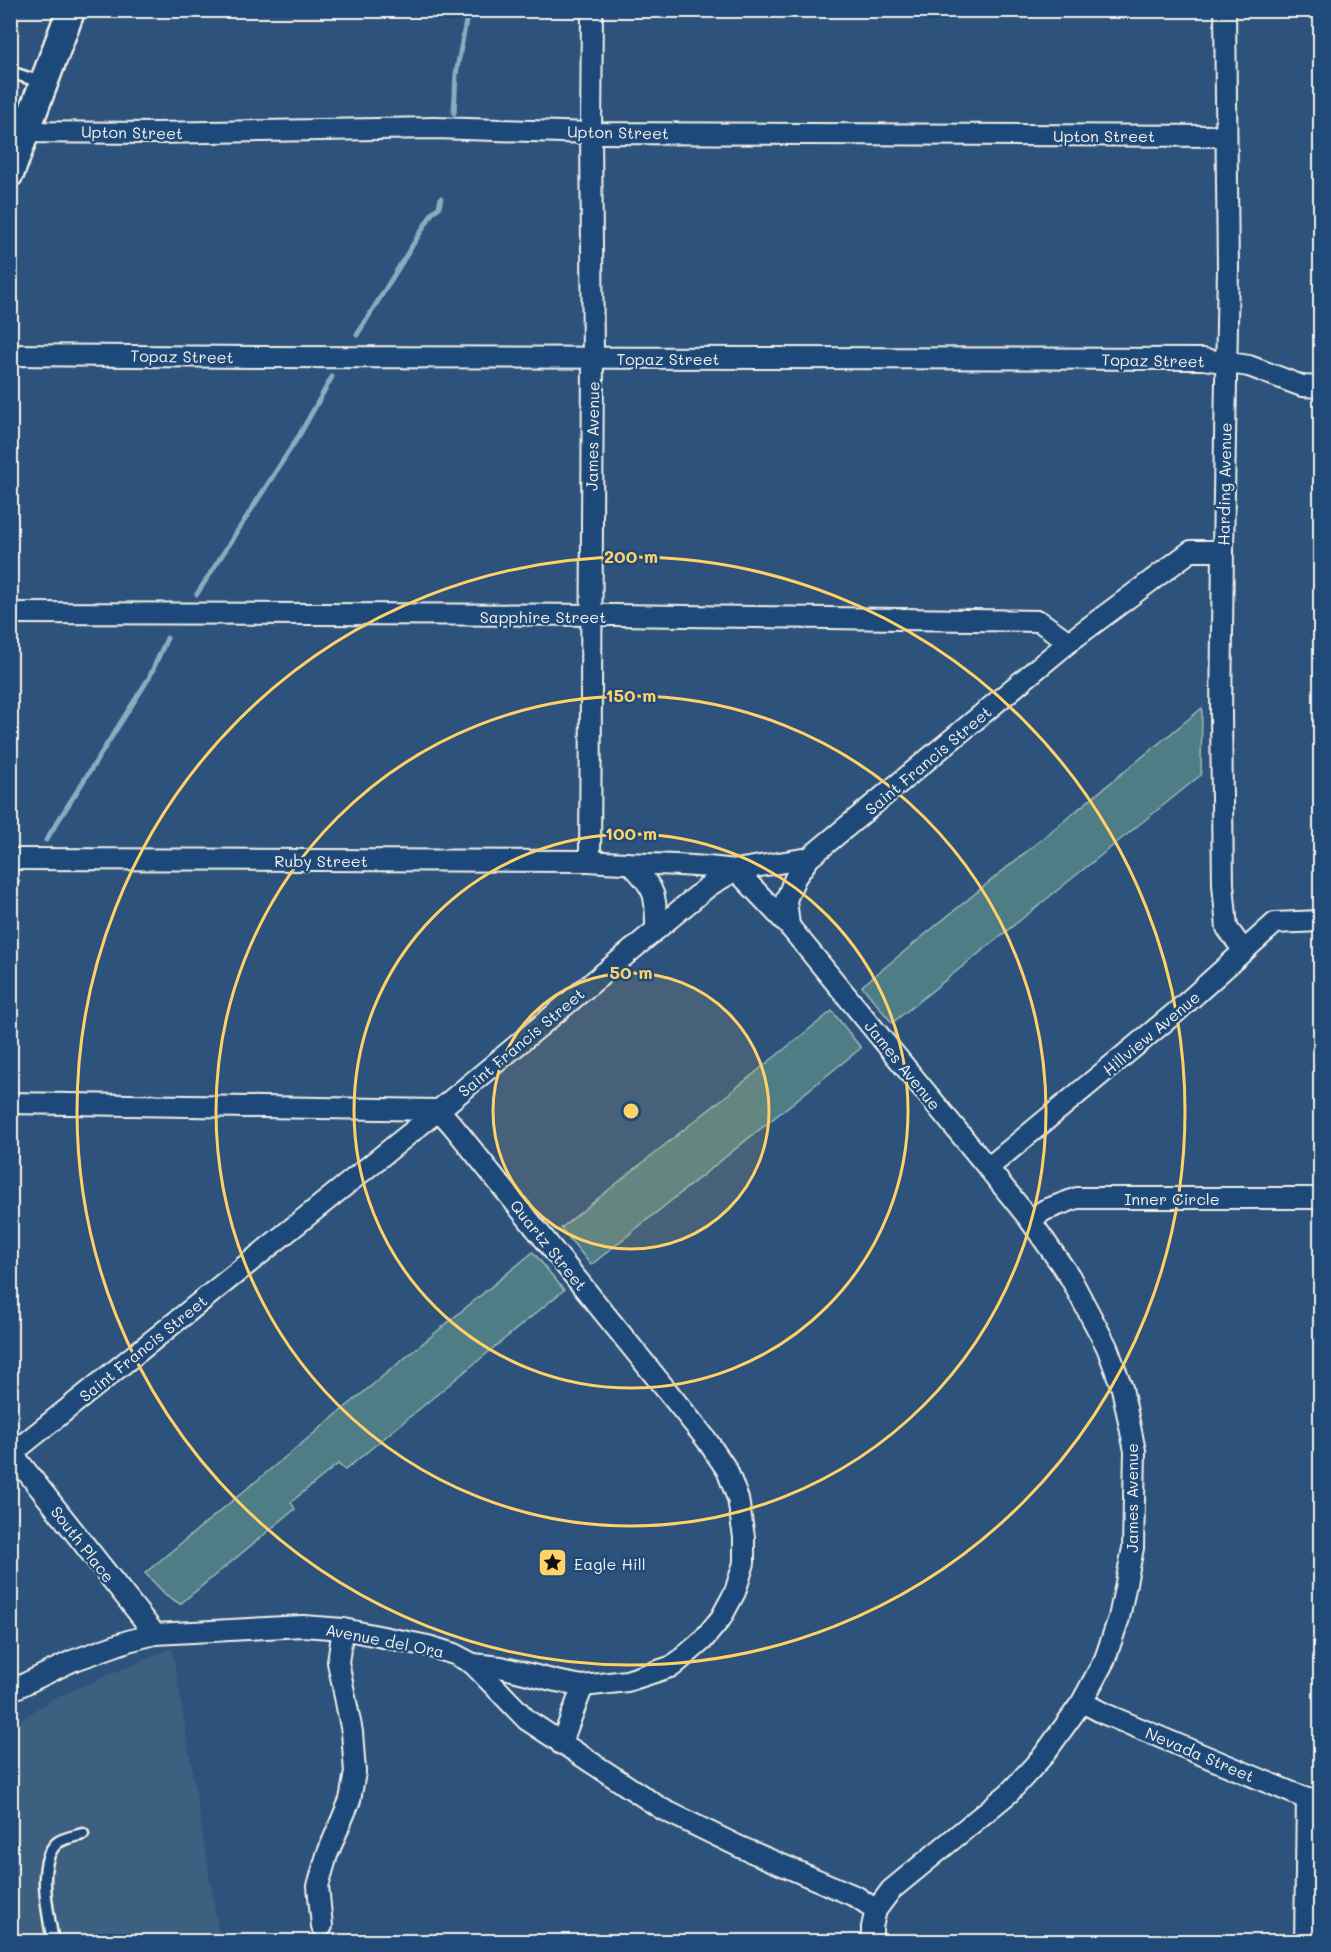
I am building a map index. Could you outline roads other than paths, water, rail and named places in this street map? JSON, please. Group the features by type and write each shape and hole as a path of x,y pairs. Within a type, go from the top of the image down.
{"main road":[{"path":"10,173 18,132 44,83 71,10"}],"street":[{"name":"James Avenue","path":"590,861 593,358 592,10"},
{"name":"Harding Avenue","path":"1225,10 1228,268 1221,713 1223,884 1227,928 1244,951"},
{"name":"Upton Street","path":"18,132 167,133 435,128 591,133 1226,136"},
{"name":"Topaz Street","path":"10,355 1203,359 1249,366 1302,386 1320,387"},
{"name":"Saint Francis Street","path":"11,1454 439,1110 710,885 736,870 809,858 1069,642 1191,551 1223,551"},
{"name":"Sapphire Street","path":"10,613 1039,621 1069,642"},
{"path":"789,926 786,900 795,878 809,858"},
{"name":"Ruby Street","path":"10,859 590,861 701,865 736,870"},
{"path":"632,864 653,891 656,929"},
{"name":"James Avenue","path":"736,870 789,926 1030,1220 1070,1276 1107,1347 1122,1388 1135,1451 1133,1548 1119,1618 1105,1659 1082,1702 1043,1756 1009,1793 891,1890 876,1910"},
{"name":"Hillview Avenue","path":"988,1168 1176,1013 1275,923 1320,921"},
{"path":"10,1103 439,1110"},
{"name":"Quartz Street","path":"439,1110 706,1439 727,1470 738,1499 744,1537 744,1563 735,1592 722,1618 673,1666 627,1681 583,1686 501,1667 473,1664"},
{"name":"Inner Circle","path":"1030,1220 1045,1210 1077,1198 1320,1198"},
{"name":"South Place","path":"11,1454 155,1634"},
{"name":"Avenue del Ora","path":"10,1691 72,1662 128,1641 155,1634 303,1626 343,1629 428,1646 454,1654 473,1664 527,1720 662,1809 740,1847 857,1897 876,1910"},
{"path":"322,1926 318,1886 327,1855 350,1800 355,1772 352,1732 338,1662 343,1629"},
{"path":"561,1744 583,1686"},
{"name":"Nevada Street","path":"1082,1702 1105,1714 1314,1799"},
{"path":"1305,1941 1314,1799"},
{"path":"872,1941 876,1910"}],"lane":[{"path":"10,72 44,83"},
{"path":"53,1941 45,1876 47,1858 58,1842 83,1834"}],"waterway":[{"path":"454,113 456,74 466,21"},
{"path":"357,335 433,212 439,207 441,198"},
{"path":"197,594 300,434 332,377"},
{"path":"46,840 149,678 167,638"},
{"path":"10,892 18,881"}],"place":[{"name":"Eagle Hill","path":"553,1563"}]}
